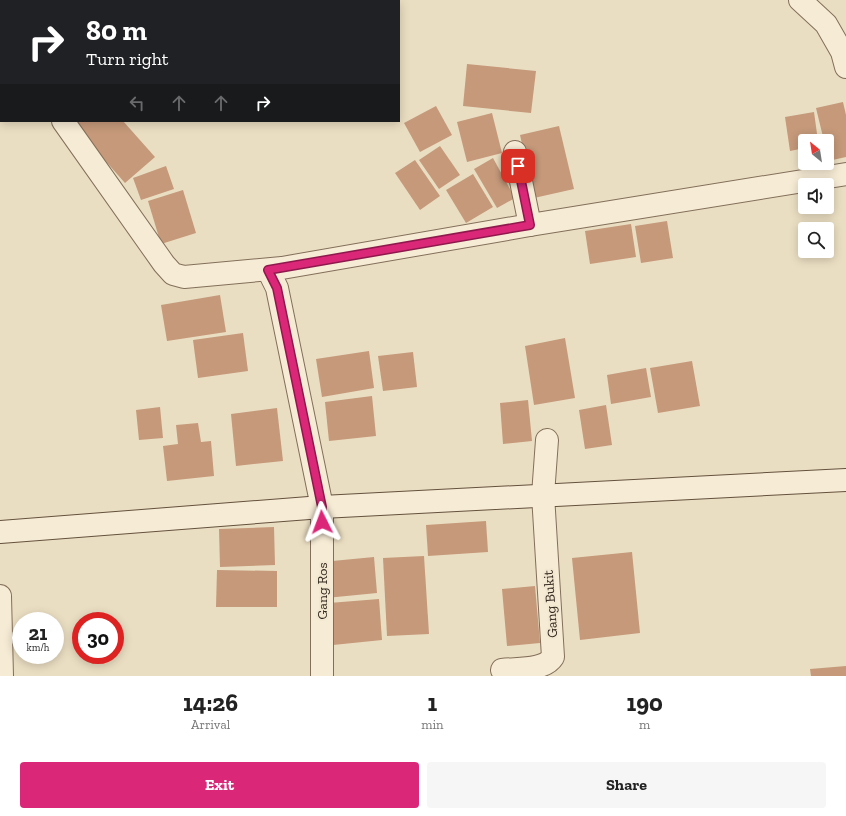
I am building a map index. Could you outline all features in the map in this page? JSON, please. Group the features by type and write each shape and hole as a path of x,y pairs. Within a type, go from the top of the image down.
{"street":[{"path":"800,0 826,24 842,52 846,67"},
{"path":"64,122 172,274 184,277 268,270 530,225 846,174"},
{"path":"515,152 530,225"},
{"name":"Gang Ros","path":"268,270 277,288 322,507 322,676"},
{"name":"Gang Bukit","path":"502,670 540,666 550,663 553,657 543,495 547,440"},
{"path":"0,532 322,507 846,480"},
{"path":"0,596 2,676"}],"building":[{"path":"467,64 536,71 531,113 463,106"},
{"path":"843,102 846,115 846,157 834,160 834,134 822,134 816,108"},
{"path":"436,106 452,135 420,152 404,123"},
{"path":"814,112 817,134 798,134 798,149 790,151 785,117"},
{"path":"492,113 502,153 467,162 457,122"},
{"path":"71,122 124,122 155,157 125,183"},
{"path":"559,126 574,189 534,198 520,135"},
{"path":"440,146 460,175 439,189 419,160"},
{"path":"493,158 515,198 497,208 474,169"},
{"path":"415,160 440,196 420,210 395,173"},
{"path":"166,166 174,189 141,200 133,178"},
{"path":"473,174 493,207 466,223 446,190"},
{"path":"183,190 196,233 161,244 148,201"},
{"path":"667,221 673,258 641,263 635,226"},
{"path":"631,224 636,257 590,264 585,231"},
{"path":"220,295 226,332 167,341 161,305"},
{"path":"243,333 248,371 198,378 193,340"},
{"path":"565,338 575,398 534,405 525,346"},
{"path":"369,351 374,388 322,397 316,359"},
{"path":"413,352 417,387 383,391 378,356"},
{"path":"692,361 700,406 658,413 650,368"},
{"path":"646,368 651,397 611,404 607,375"},
{"path":"372,396 376,436 329,441 325,402"},
{"path":"528,400 532,441 503,444 500,403"},
{"path":"606,405 612,445 585,449 579,410"},
{"path":"160,407 163,438 139,440 136,410"},
{"path":"277,408 283,461 236,466 231,414"},
{"path":"198,423 201,442 211,441 214,476 167,481 163,446 178,444 176,425"},
{"path":"486,521 488,552 428,556 426,525"},
{"path":"274,527 275,565 220,567 219,529"},
{"path":"632,552 640,633 580,640 572,558"},
{"path":"424,556 429,634 387,636 383,558"},
{"path":"374,557 377,593 326,598 322,562"},
{"path":"217,570 277,571 277,607 216,607"},
{"path":"535,586 540,643 507,646 502,589"},
{"path":"379,599 382,640 333,645 329,603"},
{"path":"846,666 846,676 811,676 810,669"}],"route":[{"path":"322,522 322,507 277,288 268,270 530,225 518,166"}]}
